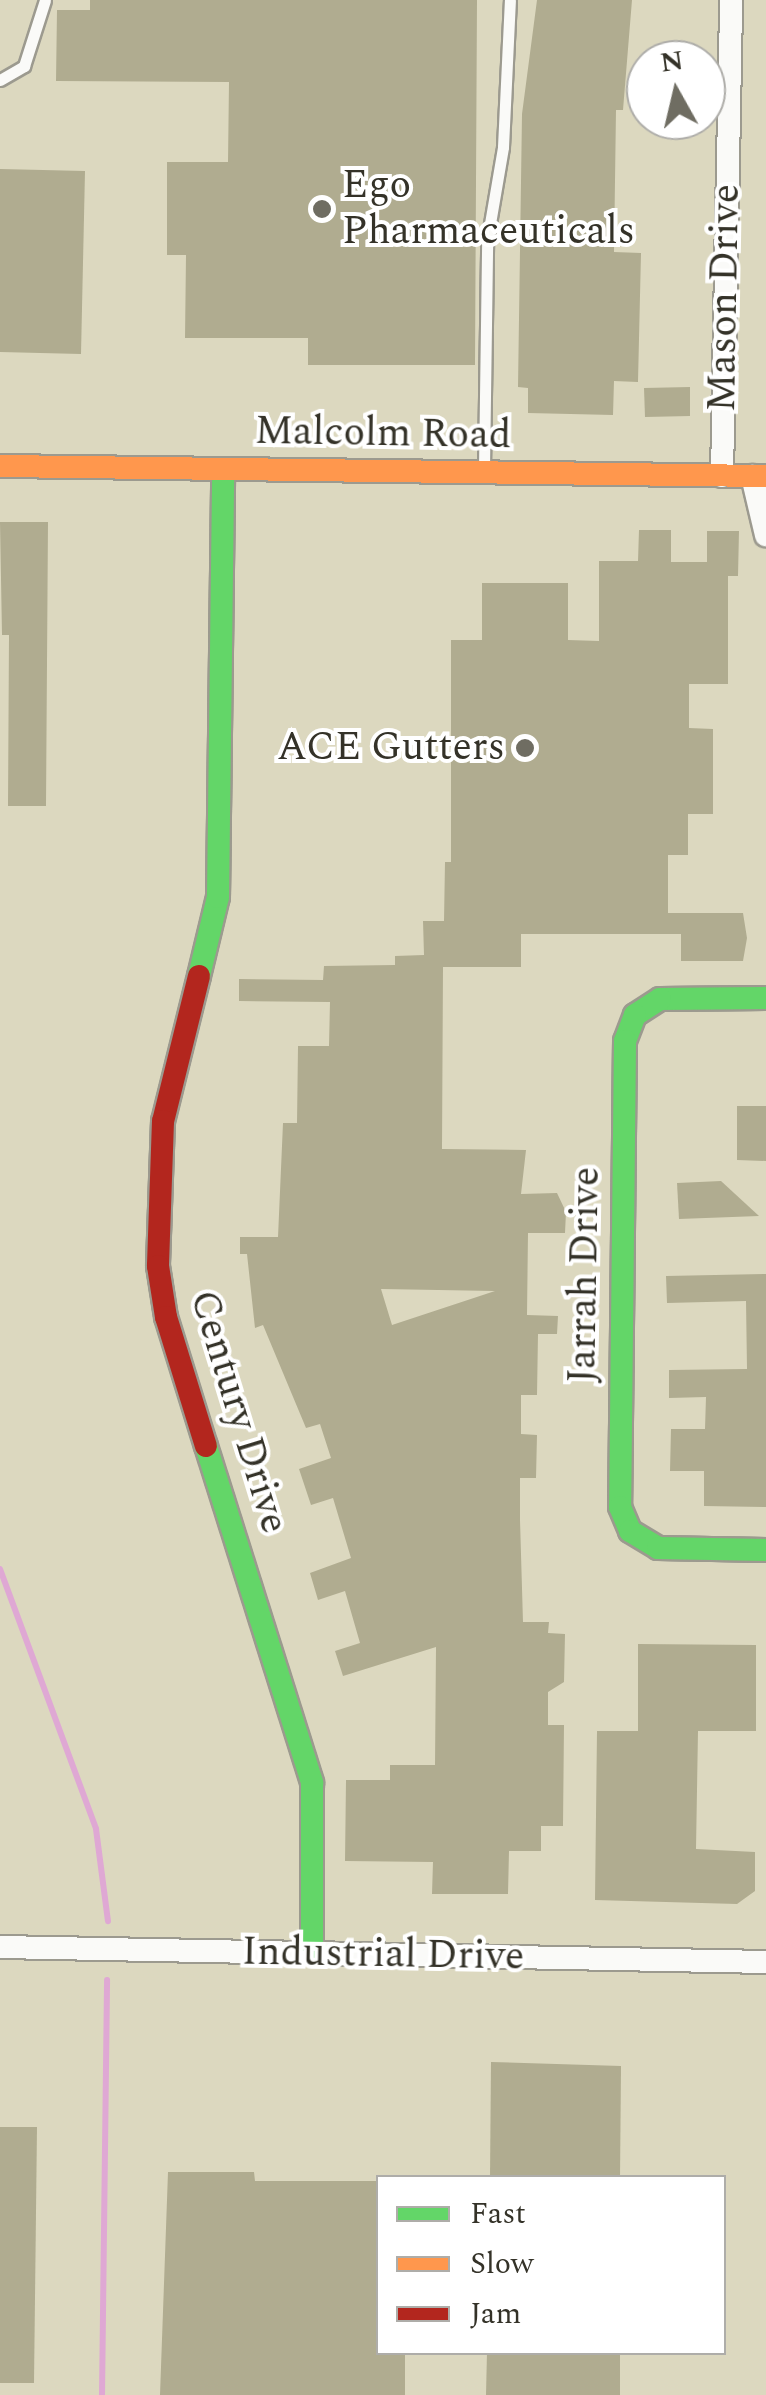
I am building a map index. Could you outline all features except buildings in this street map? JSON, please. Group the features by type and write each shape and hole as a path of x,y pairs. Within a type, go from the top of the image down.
{"street":[{"name":"Mason Drive","path":"722,476 730,0"},
{"name":"Malcolm Road","path":"0,466 759,476"},
{"name":"Century Drive","path":"223,470 218,897 163,1121 158,1266 166,1317 309,1770 312,1954"},
{"path":"759,476 766,535"},
{"name":"Jarrah Drive","path":"766,998 660,999 635,1015 625,1041 620,1507 630,1532 658,1548 766,1550"},
{"name":"Industrial Drive","path":"0,1947 766,1962"}],"lane":[{"path":"0,80 24,66 45,0"},
{"path":"484,473 487,241 503,146 510,0"}],"shaded area":[{"path":"0,0 766,0 766,2395 0,2395"}],"waterway":[{"path":"0,1569 96,1829 108,1921"},
{"path":"102,2395 107,1980"}],"traffic: fast":[{"path":"199,976 218,897 223,470"},
{"path":"766,998 660,999 635,1015 625,1041 620,1507 630,1531 658,1548 766,1550"},
{"path":"206,1446 312,1783 312,1953"}],"traffic: slow":[{"path":"0,466 766,476"}],"traffic: jam":[{"path":"199,976 163,1121 158,1266 166,1317 206,1446"}],"place":[{"name":"Ego Pharmaceuticals","path":"322,209"},
{"name":"ACE Gutters","path":"525,748"}]}
